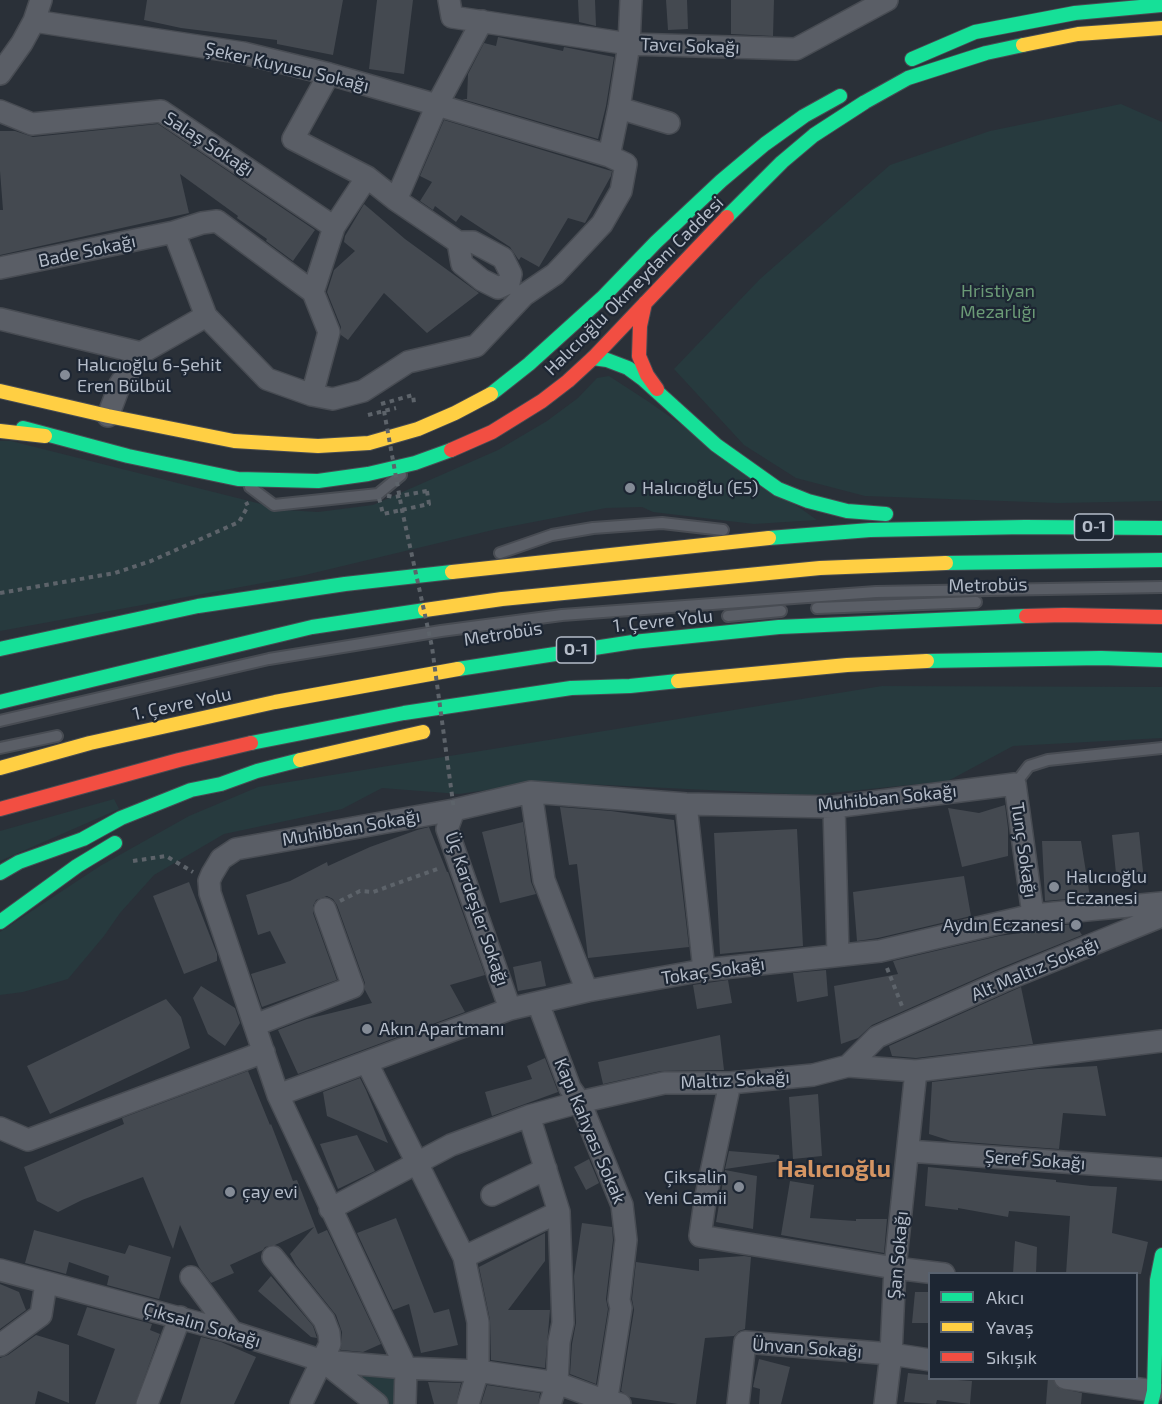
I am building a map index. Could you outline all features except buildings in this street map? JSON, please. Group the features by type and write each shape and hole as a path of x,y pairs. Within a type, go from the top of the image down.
{"main road":[{"path":"897,67 975,32 1075,13 1162,5"},
{"name":"Halıcıoğlu Okmeydanı Caddesi","path":"0,422 45,436 184,469 238,478 318,481 368,474 415,463 492,432 542,401 593,358 738,205 782,162 814,135 839,118 908,78 986,53 1078,34 1162,27"},
{"name":"Halıcıoğlu Okmeydanı Caddesi","path":"0,391 108,416 234,441 318,446 369,443 418,429 455,413 497,390 602,298 656,242 748,159 804,116 849,92"},
{"path":"645,303 640,326 639,356 647,375 663,398"},
{"path":"574,359 607,360 628,368 716,445 778,489 808,501 847,511 905,514"},
{"path":"529,364 556,360"},
{"path":"0,431 45,436"},
{"path":"925,515 1004,522 1025,527"},
{"path":"0,649 198,606 345,584 758,539 870,530 1025,527"},
{"name":"O-1","path":"1025,527 1162,528"},
{"name":"O-1","path":"0,702 312,627 502,598 820,568 981,561 1162,560"},
{"name":"1. Çevre Yolu","path":"0,768 90,743 275,702 403,678 633,642 779,627 852,623 1064,615 1162,617"},
{"path":"0,809 179,760 305,732 404,713 571,688 630,686 848,665 1101,658 1162,660"},
{"path":"582,702 630,686"},
{"path":"166,815 222,784 257,771 439,729"},
{"path":"0,873 19,862 83,839 121,818 155,804 191,790 222,784"},
{"path":"0,922 77,866 128,835"},
{"path":"1156,1394 1159,1340 1147,1296 1157,1280 1162,1255"}],"street":[{"path":"0,75 22,43 34,21 41,0"},
{"name":"Tavcı Sokağı","path":"449,0 452,17 629,44 796,49 887,0"},
{"path":"174,232 206,316 267,379 312,395 333,399 363,392 408,362 476,346 524,295 555,274 602,224 621,191 626,164 609,156 620,108 629,44 631,0"},
{"name":"Şeker Kuyusu Sokağı","path":"34,21 243,53 329,74 609,156"},
{"path":"396,200 437,105 482,21"},
{"path":"329,74 292,139 367,177 396,200 458,242 473,242 491,250 503,258 511,274 509,283 498,288 462,264 458,242"},
{"path":"620,108 669,123"},
{"name":"Salaş Sokağı","path":"0,111 32,124 161,111 334,227"},
{"path":"312,395 329,333 313,292 334,227 367,177"},
{"name":"Bade Sokağı","path":"0,268 217,221 313,292"},
{"path":"511,274 555,274"},
{"path":"108,416 120,384 141,353 206,316"},
{"path":"0,320 141,353"},
{"name":"Muhibban Sokağı","path":"209,881 221,859 236,849 454,810 531,792 686,804 834,807 1015,784"},
{"name":"Tunç Sokağı","path":"1015,784 1033,915"},
{"path":"531,792 544,880 587,991"},
{"path":"686,804 704,970"},
{"path":"834,807 838,955"},
{"name":"Üç Kardeşler Sokağı","path":"454,810 447,829 510,1009"},
{"path":"209,881 210,893 278,1095 406,1368 405,1404"},
{"name":"Tokaç Sokağı","path":"278,1095 510,1009 587,991 704,970 880,951 1033,915 1162,903"},
{"path":"255,1025 352,987 325,909"},
{"name":"Alt Maltız Sokağı","path":"848,1066 877,1037 1003,981 1162,916"},
{"name":"Kapı Kahyası Sokak","path":"538,1003 570,1088 580,1102 622,1205 626,1240 610,1403"},
{"name":"Maltız Sokağı","path":"330,1209 451,1145 529,1116 664,1083 730,1083 813,1075 848,1066 916,1071 1162,1041"},
{"path":"0,1128 28,1140 264,1052"},
{"path":"367,1063 464,1257 478,1322 478,1371 468,1404"},
{"name":"Şan Sokağı","path":"885,1404 891,1354 895,1268 916,1071"},
{"path":"730,1083 705,1201 700,1236 928,1272"},
{"path":"529,1116 560,1212 563,1323 559,1342 557,1383 550,1404"},
{"name":"Şeref Sokağı","path":"908,1151 1162,1169"},
{"path":"492,1195 546,1169"},
{"path":"464,1257 560,1212"},
{"path":"273,1257 324,1320 329,1333 330,1344 302,1404"},
{"name":"Çıksalın Sokağı","path":"0,1270 180,1317 323,1361 478,1371 557,1383 610,1403"},
{"path":"191,1277 232,1332"},
{"path":"0,1345 41,1315 46,1283"},
{"path":"147,1404 180,1317"},
{"name":"Ünvan Sokağı","path":"738,1404 745,1342 891,1354 928,1360"},
{"path":"323,1361 377,1404"},
{"path":"1076,1380 1156,1394"}],"lane":[{"path":"238,478 274,505 378,494 415,463"},
{"path":"469,570 480,562 523,544 552,535 593,528 662,523 719,529 758,539"},
{"name":"Metrobüs","path":"0,721 269,659 441,631 562,615 876,592 1162,587"},
{"name":"Metrobüs","path":"801,609 883,604 984,602"},
{"path":"720,617 790,610"},
{"path":"0,748 71,733"},
{"path":"1015,784 1029,766 1048,760 1162,748"}],"path":[{"path":"368,415 414,403 413,395 380,405"},
{"path":"384,411 402,510 432,647 454,810"},
{"path":"0,593 115,573 151,561 239,522 248,506 238,478"},
{"path":"394,497 427,491 429,504 402,510"},
{"path":"128,861 166,856 209,881"},
{"path":"325,909 360,891 373,892 458,862"},
{"path":"880,951 909,1023"}],"green space":[{"name":"Hristiyan Mezarlığı","path":"1121,104 1162,122 1162,501 1058,503 865,496 796,478 744,445 674,369 760,279 890,165 990,131"},
{"path":"609,376 817,520 754,524 653,512 642,507 606,508 497,529 301,576 0,631 0,441 11,441 285,510 318,512 373,505 498,450 547,421 578,398 597,378"},
{"path":"882,686 1162,687 1162,738 1013,746 948,781 811,795 543,782 459,794 382,788 342,809 224,834 154,875 120,913 68,979 23,992 0,995 0,932 100,866 189,816 258,787"},
{"path":"114,799 119,809 0,861 0,831"},
{"path":"323,1361 406,1368 405,1404 377,1404"}],"traffic: fast":[{"path":"912,59 975,32 1075,13 1162,5"},
{"path":"727,217 782,162 814,135 865,102 908,78 986,53 1023,45"},
{"path":"491,394 529,364 602,298 656,242 721,181 765,144 804,116 840,96"},
{"path":"593,358 607,360 628,368 716,445 778,489 808,501 847,511 886,514"},
{"path":"23,428 128,456 238,479 318,481 368,474 415,463 451,450"},
{"path":"769,538 870,530 1025,527 1162,528"},
{"path":"946,563 1162,560"},
{"path":"0,649 198,606 345,584 452,572"},
{"path":"0,702 312,627 425,610"},
{"path":"458,669 633,642 779,627 1026,616"},
{"path":"927,661 1101,658 1162,660"},
{"path":"251,743 404,713 571,688 630,686 678,681"},
{"path":"0,873 19,862 83,839 121,818 191,790 221,784 257,771 300,760"},
{"path":"0,922 77,866 115,843"},
{"path":"1151,1404 1154,1391 1157,1280 1162,1255"}],"traffic: slow":[{"path":"1023,45 1078,34 1162,28"},
{"path":"0,391 108,416 234,441 318,446 369,443 418,429 491,394"},
{"path":"0,431 45,436"},
{"path":"452,572 769,538"},
{"path":"425,610 502,599 820,568 946,563"},
{"path":"678,681 847,665 927,661"},
{"path":"0,768 90,743 275,702 458,669"},
{"path":"300,760 423,732"}],"traffic: jam":[{"path":"451,450 492,432 542,401 568,381 593,358 727,217"},
{"path":"645,303 640,326 639,356 647,375 657,389"},
{"path":"1026,616 1162,617"},
{"path":"0,809 179,760 251,743"}],"place":[{"name":"Halıcıoğlu 6-Şehit Eren Bülbül","path":"65,375"},
{"name":"Halıcıoğlu (E5)","path":"630,488"},
{"name":"Halıcıoğlu Eczanesi","path":"1054,887"},
{"name":"Aydın Eczanesi","path":"1076,925"},
{"name":"Akın Apartmanı","path":"367,1029"},
{"name":"Çiksalin Yeni Camii","path":"739,1187"},
{"name":"çay evi","path":"230,1192"}],"district":[{"name":"Halıcıoğlu","path":"834,1169"}]}
